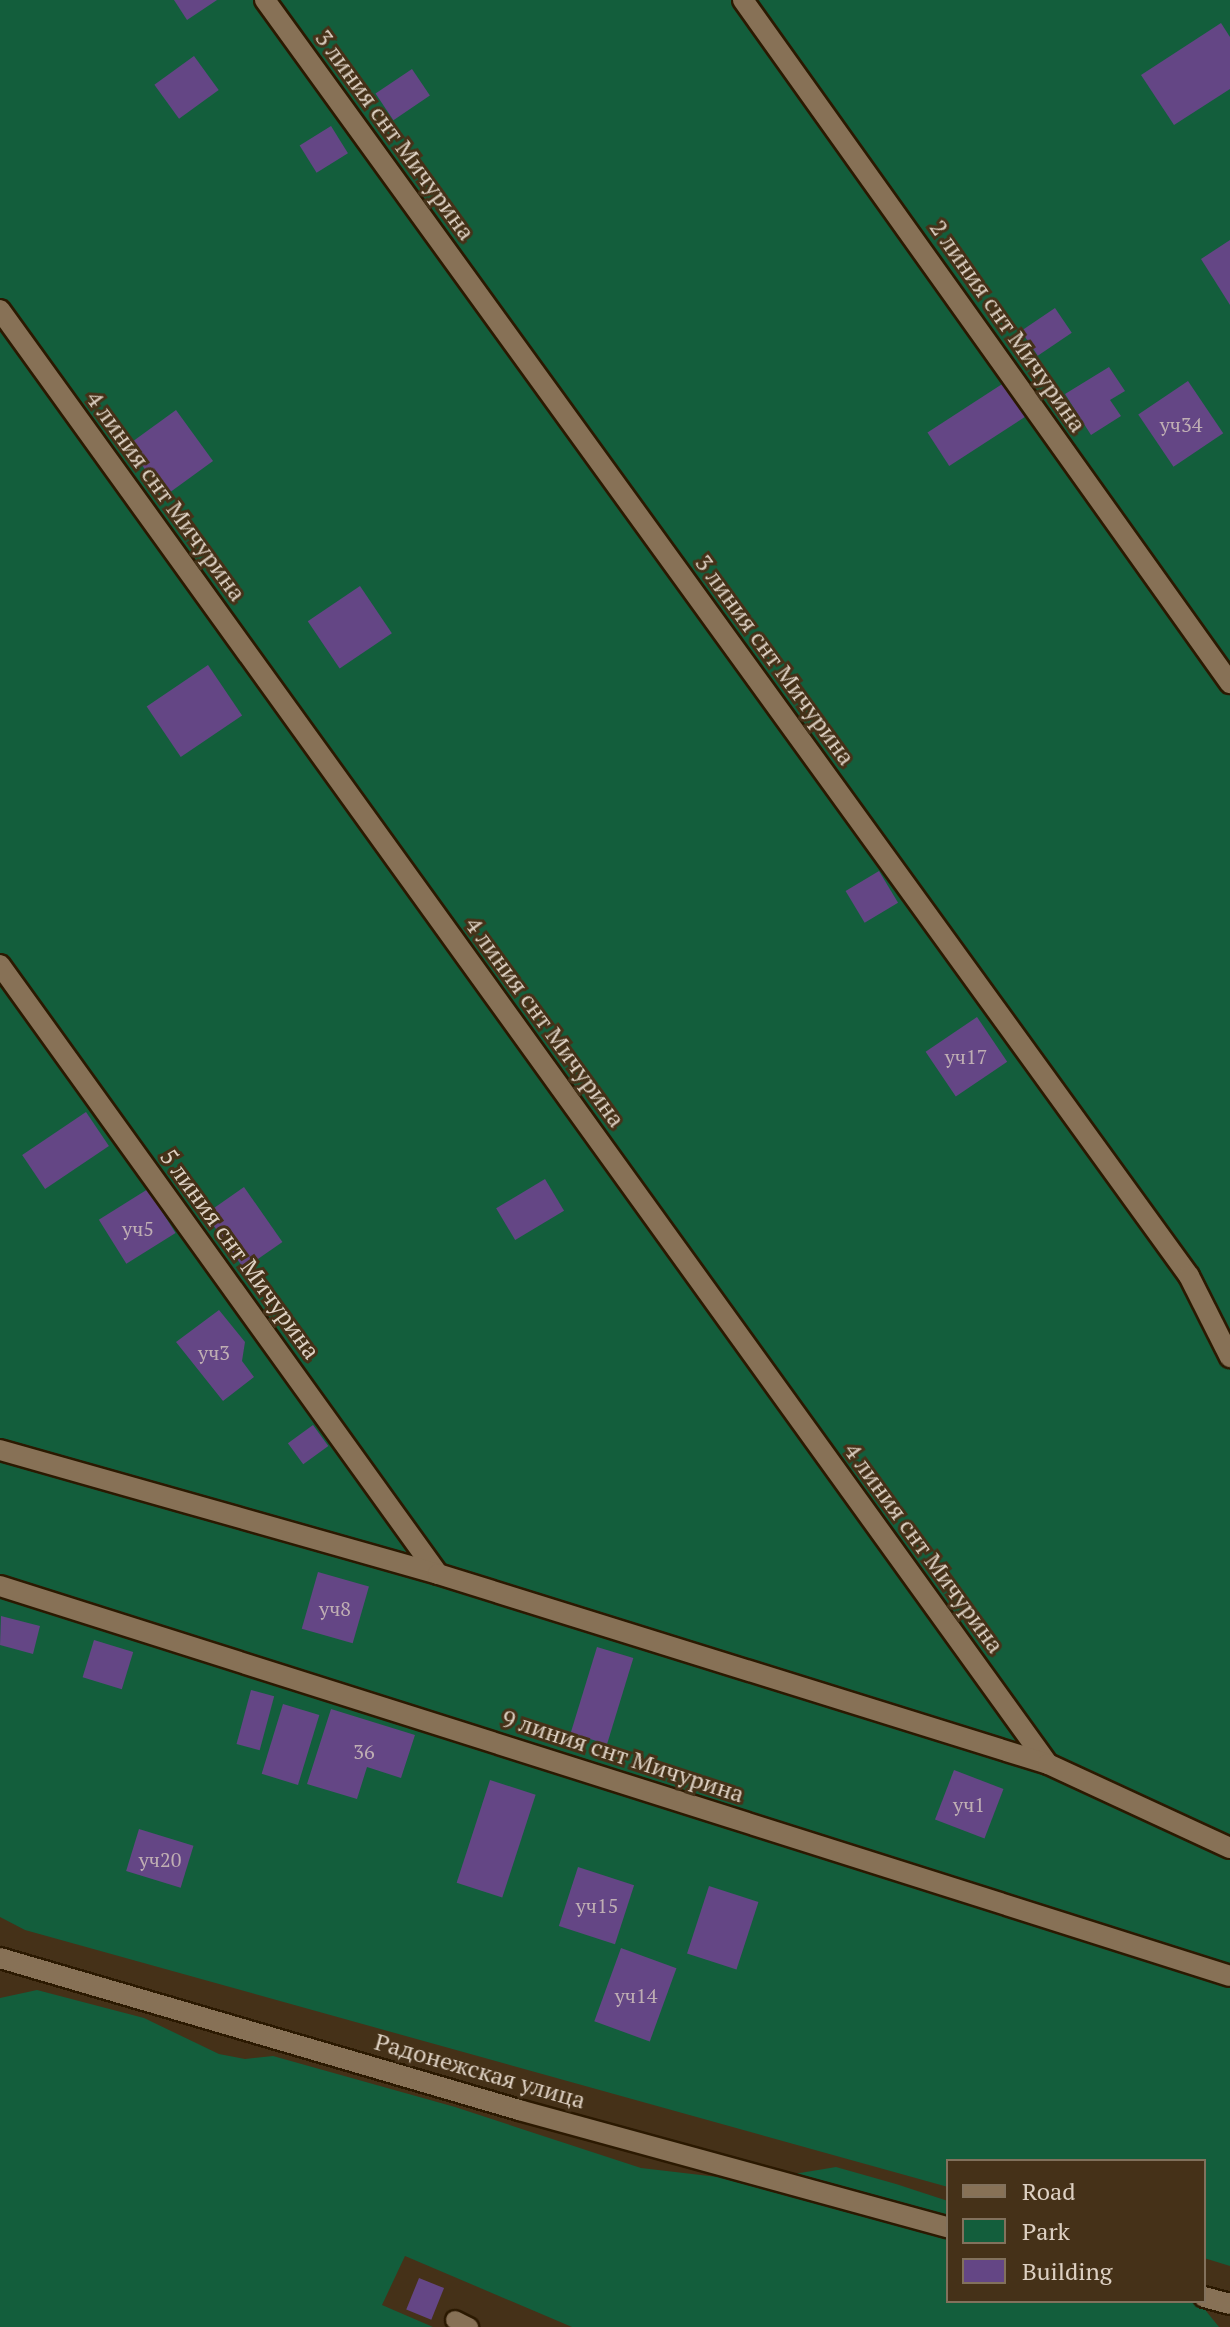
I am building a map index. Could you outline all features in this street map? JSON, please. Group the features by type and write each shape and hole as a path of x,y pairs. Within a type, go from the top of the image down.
{"street":[{"name":"3 линия снт Мичурина","path":"265,0 1189,1276 1230,1357"},
{"name":"2 линия снт Мичурина","path":"743,0 1230,683"},
{"name":"4 линия снт Мичурина","path":"0,310 1048,1764"},
{"name":"5 линия снт Мичурина","path":"0,965 438,1574"},
{"path":"0,1450 438,1574 1048,1764 1230,1848"},
{"name":"9 линия снт Мичурина","path":"0,1586 1230,1976"},
{"name":"Радонежская улица","path":"0,1958 519,2110 946,2226"},
{"path":"1206,2298 1230,2304"}],"green space":[{"path":"0,0 1230,0 1230,2266 1206,2259 1206,2159 946,2159 946,2186 25,1930 0,1917"},
{"path":"37,1990 144,2018 219,2054 245,2059 273,2056 455,2107 641,2168 752,2181 836,2167 946,2200 946,2303 1200,2303 1219,2327 572,2327 405,2256 382,2305 433,2327 0,2327 0,1998"}],"building":[{"path":"174,0 217,0 187,20"},
{"path":"1221,23 1230,37 1230,89 1174,125 1141,75"},
{"path":"194,56 219,90 179,119 154,85"},
{"path":"412,69 430,96 393,120 376,94"},
{"path":"331,126 348,153 317,173 300,146"},
{"path":"1230,240 1230,305 1201,259"},
{"path":"1055,308 1072,333 1038,356 1021,331"},
{"path":"1109,367 1125,391 1110,400 1121,416 1091,435 1065,394"},
{"path":"1013,377 1035,411 949,466 927,433"},
{"path":"1188,381 1223,433 1173,467 1138,415"},
{"path":"176,410 213,461 164,496 127,445"},
{"path":"360,586 392,633 340,668 308,621"},
{"path":"208,665 242,716 181,757 147,706"},
{"path":"879,871 898,903 865,923 846,891"},
{"path":"977,1017 1007,1062 956,1096 926,1052"},
{"path":"86,1112 109,1146 45,1189 22,1155"},
{"path":"545,1179 564,1211 515,1240 496,1208"},
{"path":"244,1187 282,1242 244,1269 205,1214"},
{"path":"148,1189 176,1233 126,1264 99,1220"},
{"path":"219,1310 245,1342 242,1361 254,1377 223,1401 176,1342"},
{"path":"313,1425 328,1446 303,1464 288,1443"},
{"path":"318,1572 369,1587 353,1643 302,1629"},
{"path":"1,1616 40,1626 33,1654 0,1645"},
{"path":"94,1640 133,1652 122,1689 83,1677"},
{"path":"597,1647 633,1658 607,1744 571,1733"},
{"path":"251,1690 274,1696 260,1750 237,1744"},
{"path":"283,1704 319,1715 298,1785 262,1774"},
{"path":"331,1709 415,1735 401,1778 367,1767 357,1799 307,1784"},
{"path":"954,1770 1003,1789 984,1838 935,1819"},
{"path":"490,1780 536,1795 502,1898 457,1883"},
{"path":"139,1829 194,1846 181,1888 126,1871"},
{"path":"578,1867 634,1885 615,1944 559,1926"},
{"path":"709,1886 758,1902 737,1970 687,1954"},
{"path":"621,1948 676,1968 650,2041 594,2021"},
{"path":"419,2278 444,2288 431,2320 406,2310"}]}
